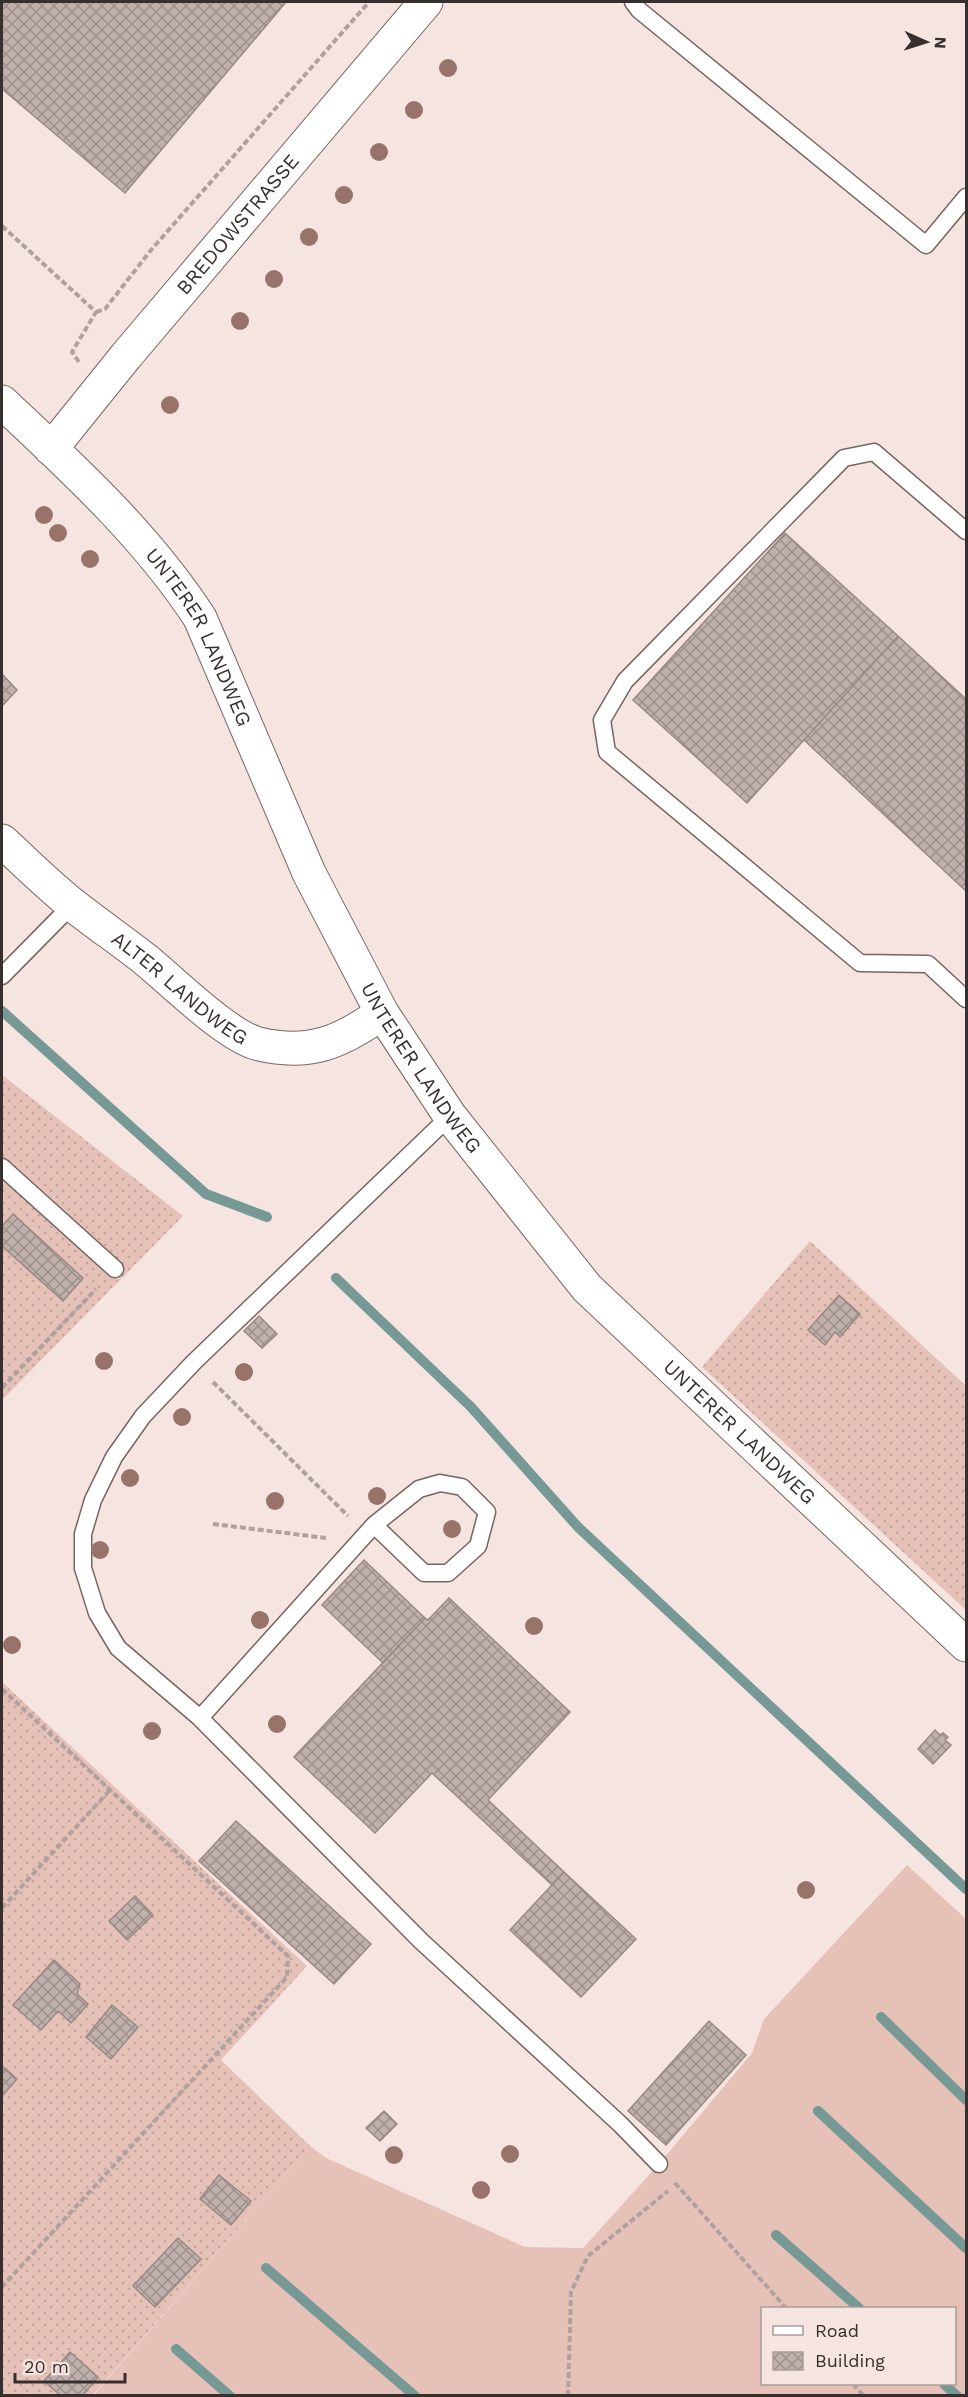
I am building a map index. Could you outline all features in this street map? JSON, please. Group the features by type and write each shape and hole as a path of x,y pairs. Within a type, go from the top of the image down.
{"main road":[{"name":"BREDOWSTRASSE","path":"51,449 426,2"},
{"name":"UNTERER LANDWEG","path":"2,402 150,549 200,618 309,873 382,1013 450,1116 587,1288 966,1645"},
{"name":"ALTER LANDWEG","path":"2,841 72,905 145,959 208,1013 240,1036 257,1044 304,1049 323,1045 341,1040 382,1013"}],"lane":[{"path":"633,2 639,10 926,245 966,197"},
{"path":"966,531 874,452 843,458 625,681 602,720 607,752 860,963 928,964 966,999"},
{"path":"2,976 72,905"},
{"path":"450,1116 194,1362 143,1416 114,1457 93,1500 83,1534 83,1568 97,1613 118,1648 200,1718 421,1941 620,2124 659,2164"},
{"path":"2,1167 116,1269"},
{"path":"200,1718 365,1534 419,1489 440,1483 462,1487 487,1512 478,1546 448,1573 424,1572 365,1534"}],"path":[{"path":"98,391 72,352 96,312 105,309 151,250 369,2"},
{"path":"2,226 96,312"},
{"path":"2,1388 116,1269"},
{"path":"218,1386 365,1534"},
{"path":"213,1524 365,1534"},
{"path":"2,1689 288,1956 287,1977 2,2287"},
{"path":"2,1908 110,1790"},
{"path":"659,2164 785,2307"},
{"path":"568,2396 571,2292 588,2256 676,2185"}],"shaded area":[{"path":"2,1075 183,1216 2,1400"},
{"path":"810,1241 966,1386 966,1610 702,1367"},
{"path":"2,1682 307,1966 221,2060 310,2146 93,2395 2,2395"},
{"path":"907,1865 966,1919 966,2395 93,2396 310,2146 326,2158 525,2247 583,2248 659,2164 752,2053 764,2019"}],"building":[{"path":"2,2 286,2 125,193 2,89"},
{"path":"785,533 898,636 747,803 633,700"},
{"path":"898,636 966,699 966,891 804,740"},
{"path":"2,674 17,690 2,706"},
{"path":"13,1214 83,1278 63,1301 2,1246 2,1226"},
{"path":"839,1295 860,1314 840,1337 835,1332 825,1345 808,1330"},
{"path":"259,1316 277,1334 262,1348 244,1331"},
{"path":"364,1560 425,1618 383,1663 322,1605"},
{"path":"449,1598 570,1712 488,1800 564,1872 552,1885 432,1773 375,1833 294,1757 425,1618 428,1620"},
{"path":"935,1730 940,1735 943,1733 948,1737 945,1740 951,1745 933,1764 918,1749"},
{"path":"236,1821 371,1944 334,1984 199,1861"},
{"path":"564,1872 636,1939 581,1997 510,1930"},
{"path":"135,1896 153,1915 127,1940 109,1921"},
{"path":"54,1960 80,1984 77,1994 88,2004 71,2023 58,2011 41,2030 13,2005"},
{"path":"112,2005 138,2027 111,2059 86,2037"},
{"path":"709,2021 746,2055 666,2145 628,2111"},
{"path":"5,2068 17,2079 2,2096 2,2071"},
{"path":"384,2111 397,2124 380,2141 366,2128"},
{"path":"219,2175 251,2201 231,2225 200,2199"},
{"path":"178,2238 201,2259 155,2307 133,2286"},
{"path":"70,2352 98,2377 82,2396 61,2396 44,2381"}],"waterway":[{"path":"2,1011 206,1194 267,1217"},
{"path":"336,1278 471,1407 578,1527 966,1889"},
{"path":"881,2017 966,2100"},
{"path":"818,2111 966,2248"},
{"path":"776,2235 858,2307"},
{"path":"266,2268 415,2396"},
{"path":"176,2349 230,2396"},
{"path":"945,2385 957,2396"}]}
